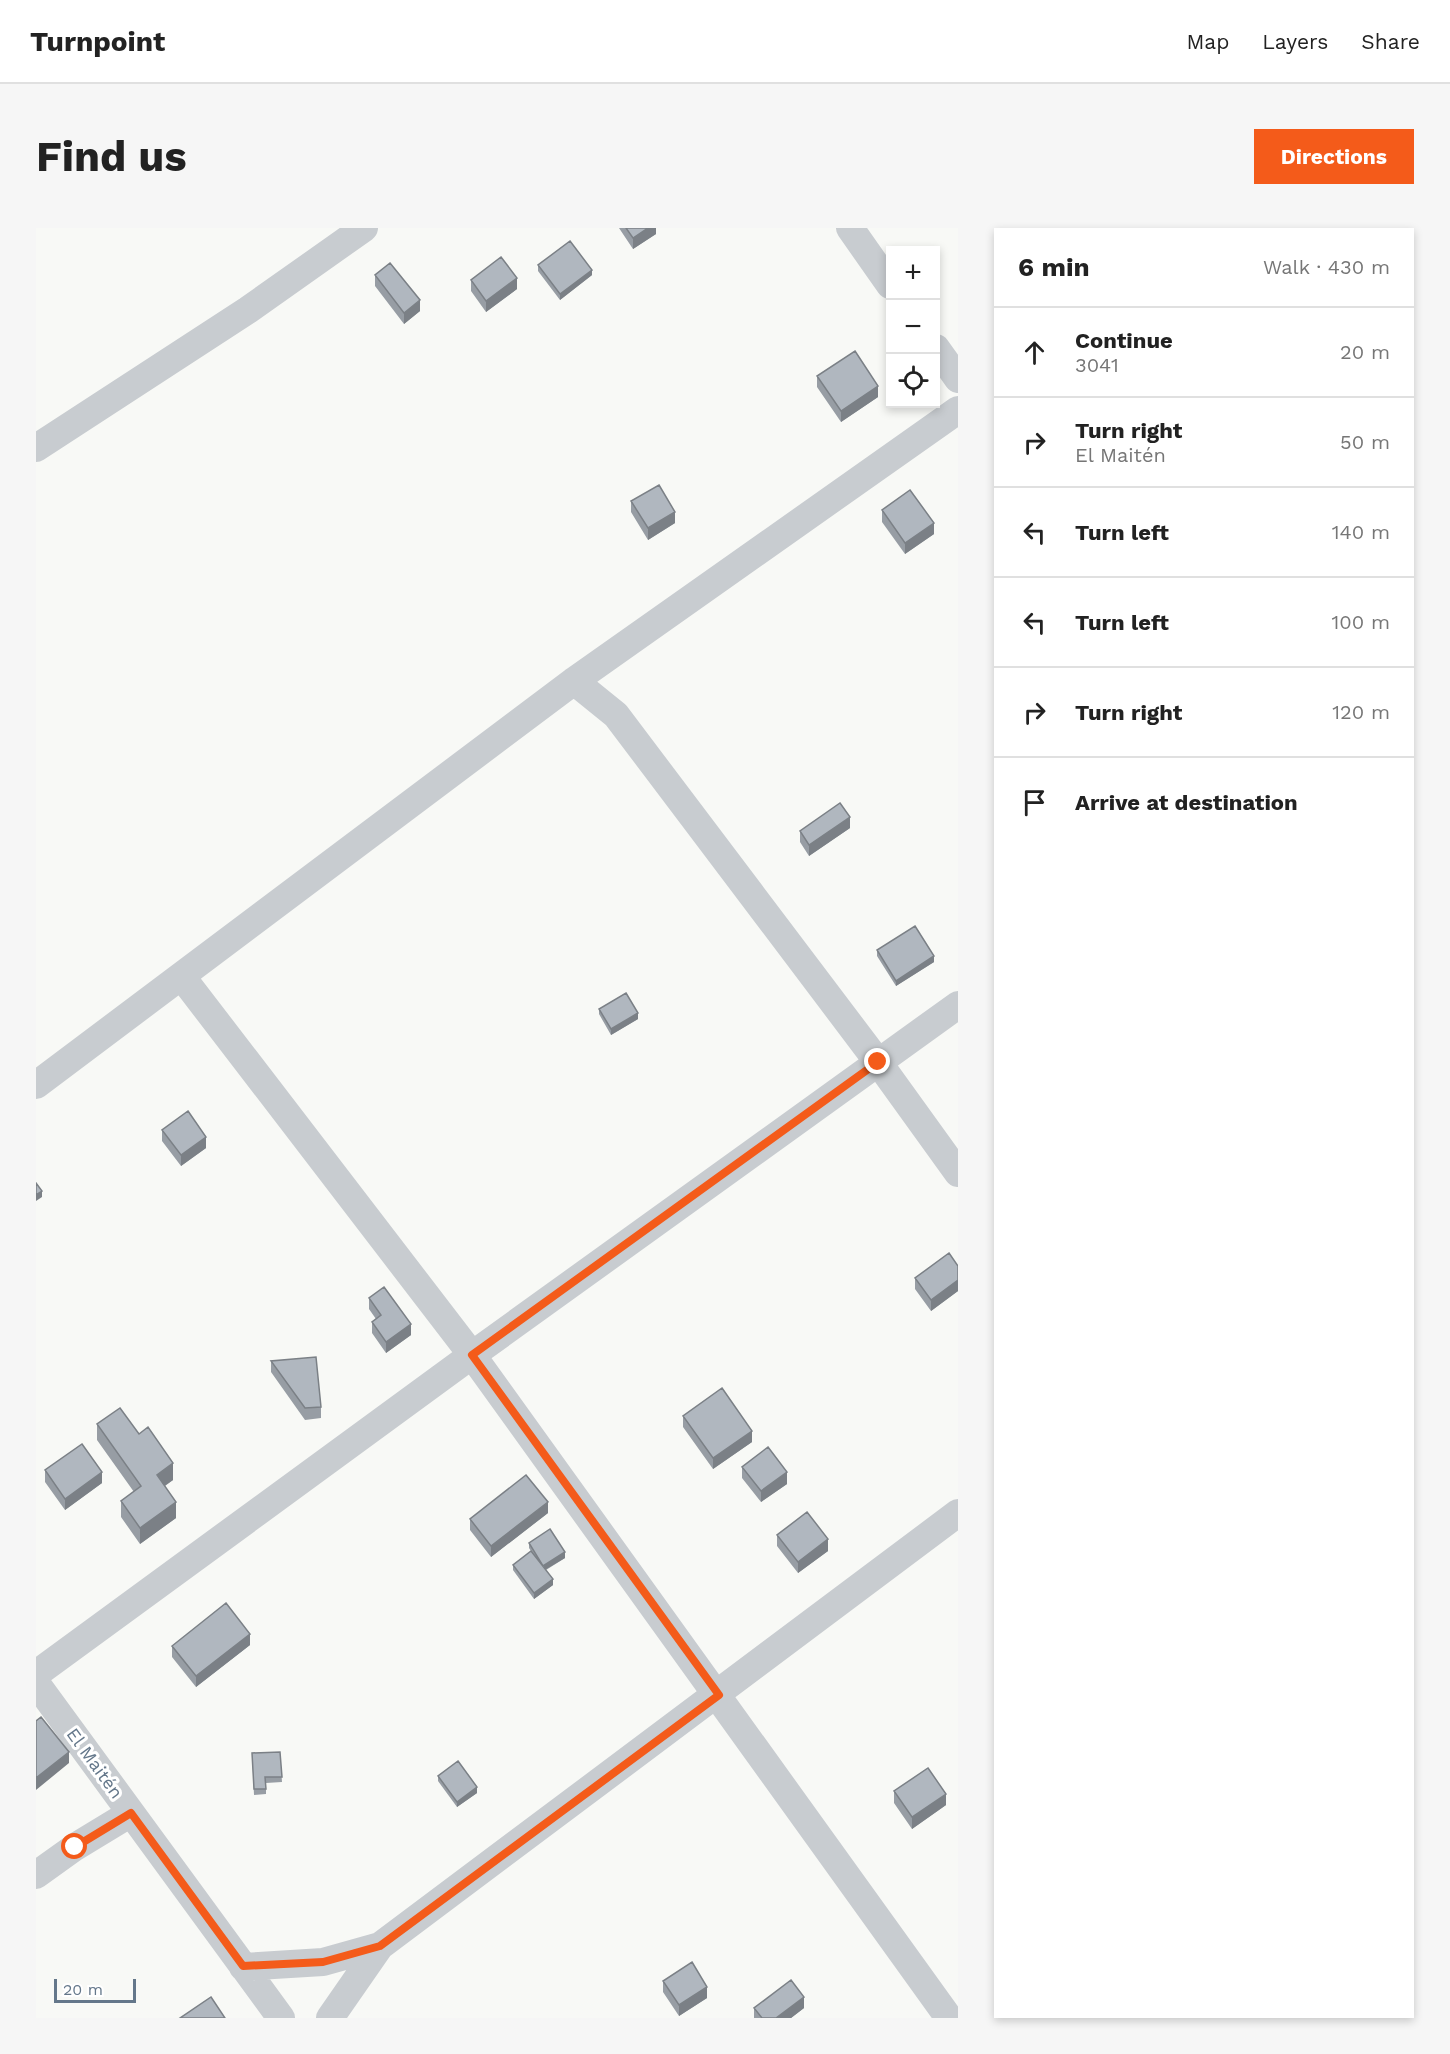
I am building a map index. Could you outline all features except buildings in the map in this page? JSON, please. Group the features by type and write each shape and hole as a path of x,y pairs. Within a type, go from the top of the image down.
{"street":[{"path":"36,448 248,310 364,228"},
{"path":"850,228 886,278"},
{"path":"940,354 958,379"},
{"path":"36,1085 574,681 958,411"},
{"path":"574,681 616,715 878,1062 958,1173"},
{"path":"182,977 472,1355 719,1695 949,2018"},
{"path":"36,1674 472,1355 958,1005"},
{"path":"330,2018 380,1946 719,1695 958,1513"},
{"name":"El Maitén","path":"36,1683 281,2018"},
{"path":"36,1875 75,1847 131,1813"},
{"path":"243,1966 323,1962 380,1946"}],"route":[{"path":"75,1847 131,1813 243,1966 323,1962 380,1946 719,1695 472,1355 878,1062"}]}
